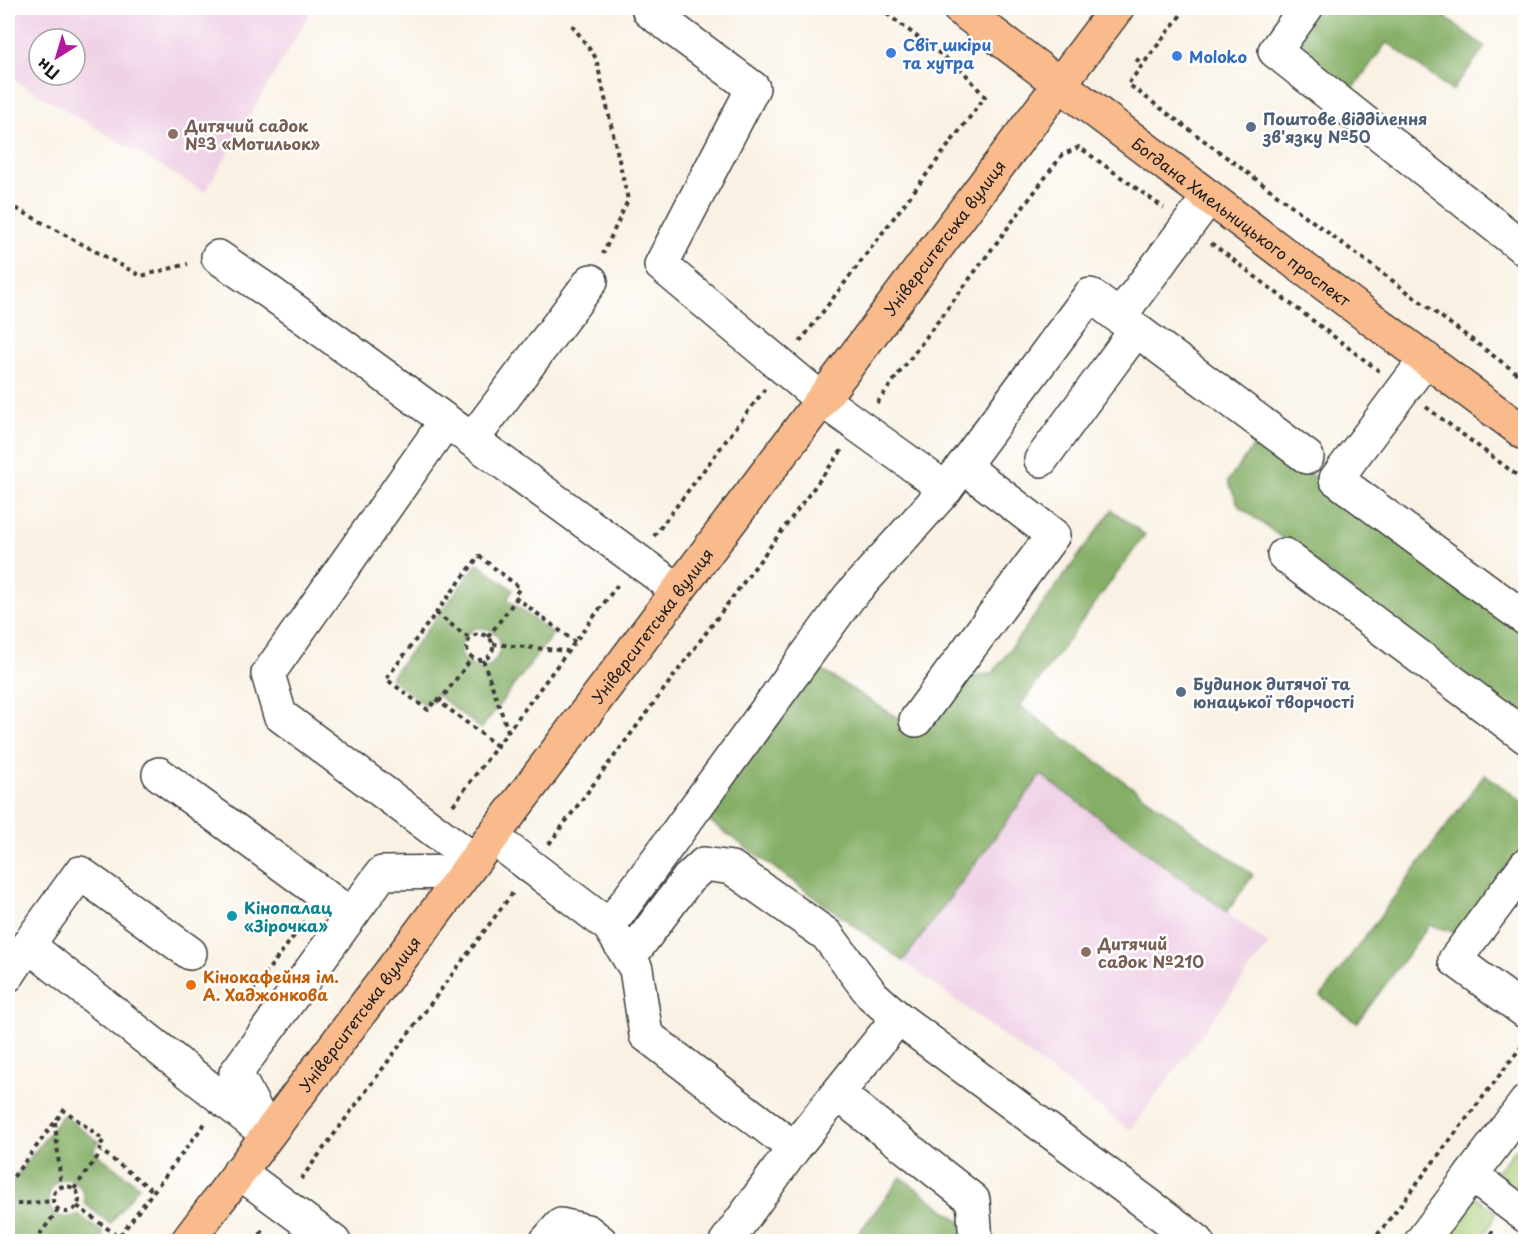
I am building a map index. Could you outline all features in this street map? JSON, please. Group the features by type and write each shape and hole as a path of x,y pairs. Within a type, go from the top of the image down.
{"main road":[{"name":"Богдана Хмельницького проспект","path":"959,8 1526,434"},
{"name":"Університетська вулиця","path":"187,1242 1117,8"}],"street":[{"path":"1306,8 1275,51 1526,250"},
{"path":"649,11 753,88 661,266 822,399 860,426 1053,535 916,720"},
{"path":"1041,460 1188,226 1209,197"},
{"path":"218,257 678,590"},
{"path":"472,440 589,284"},
{"path":"609,926 849,597 954,478 1090,295 1307,456"},
{"path":"1426,359 1336,479 1526,619"},
{"path":"446,421 268,674 280,715 477,856"},
{"path":"1284,555 1526,737"},
{"path":"159,774 351,915"},
{"path":"268,1134 236,1073 382,873 477,856 532,867 609,926 636,969 646,1035 794,1149"},
{"path":"629,958 688,879 704,864 732,868 827,935 872,995 898,1018 1197,1241"},
{"path":"1526,865 1455,960 1526,1012"},
{"path":"8,975 80,873 190,952"},
{"path":"28,945 268,1134"},
{"path":"726,1242 794,1149 898,1018"},
{"path":"838,1094 973,1200 976,1242"},
{"path":"1420,1242 1526,1102"},
{"path":"239,1172 334,1242"},
{"path":"1471,1174 1526,1216"},
{"path":"546,1242 561,1225 587,1231 601,1242"}],"path":[{"path":"636,560 985,97 963,71 879,8"},
{"path":"1185,8 1128,84 1526,380"},
{"path":"572,25 596,58 628,200 589,284"},
{"path":"1136,59 1143,64"},
{"path":"283,1204 1062,154 1079,147 1188,226 1526,482"},
{"path":"8,204 141,276 218,257"},
{"path":"497,746 436,699 428,710 386,679 479,556 520,588 514,596 574,642"},
{"path":"488,637 517,598"},
{"path":"436,613 470,639"},
{"path":"480,634 488,637 493,644 490,656 483,660 472,658 467,649 470,639 480,634"},
{"path":"493,644 567,651"},
{"path":"439,702 472,658"},
{"path":"483,660 508,731"},
{"path":"1372,1242 1526,1041"},
{"path":"8,1184 64,1110 104,1140 98,1148 101,1152 153,1191"},
{"path":"55,1122 61,1187"},
{"path":"74,1189 101,1152"},
{"path":"61,1187 74,1189 79,1200 77,1206 64,1213 58,1210 53,1201 54,1192 61,1187"},
{"path":"8,1206 53,1201"},
{"path":"77,1206 118,1237"},
{"path":"34,1242 58,1210"}],"shaded area":[{"name":"Дитячий садок №3 «Мотильок»","path":"17,8 313,8 205,192 8,76 8,25"},
{"name":"Дитячий садок №210","path":"1041,775 1269,944 1130,1130 903,961"}],"green space":[{"path":"1313,8 1453,8 1446,18 1485,47 1452,91 1387,42 1346,98 1281,50"},
{"path":"1260,437 1525,633 1525,719 1239,506 1228,481"},
{"path":"1112,510 1145,535 1020,706 1253,875 1227,912 1041,775 903,961 704,817 815,666 917,730 957,677 992,674"},
{"path":"478,563 513,590 507,599 553,634 481,729 436,694 427,706 390,678","holes":["475,628 489,629 497,635 500,644 499,653 487,667 478,668 464,659 461,654 461,644 466,635"]},
{"path":"1485,774 1525,804 1525,853 1465,935 1429,925 1357,1023 1321,996"},
{"path":"63,1115 99,1142 93,1151 139,1186 110,1224 85,1204 83,1192 76,1183 66,1179 57,1182 49,1197 49,1206 54,1213 64,1217 79,1215 104,1234 97,1241 8,1241 8,1187"},
{"path":"1515,1149 1525,1157 1525,1175 1512,1193 1492,1178"},
{"path":"901,1177 965,1225 966,1241 852,1242"},
{"path":"1477,1198 1496,1212 1493,1222 1478,1241 1441,1242 1468,1203"}],"place":[{"name":"Світ шкіри та хутра","path":"891,53"},
{"name":"Moloko","path":"1177,56"},
{"name":"Поштове відділення зв'язку №50","path":"1251,127"},
{"name":"Дитячий садок №3 «Мотильок»","path":"173,134"},
{"name":"Будинок дитячої та юнацької творчості","path":"1181,692"},
{"name":"Кінопалац «Зірочка»","path":"232,916"},
{"name":"Дитячий садок №210","path":"1086,952"},
{"name":"Кінокафейня ім. А. Хаджонкова","path":"191,985"}]}
